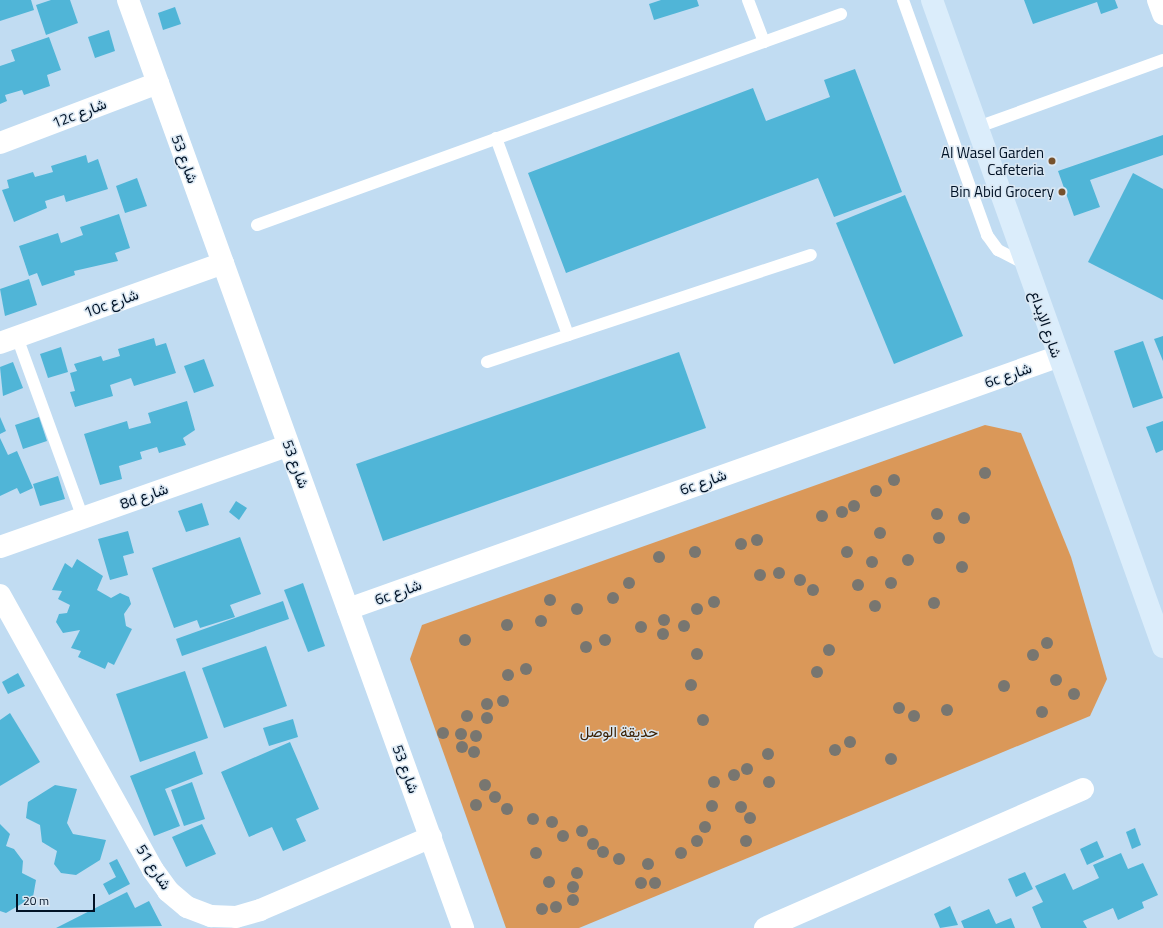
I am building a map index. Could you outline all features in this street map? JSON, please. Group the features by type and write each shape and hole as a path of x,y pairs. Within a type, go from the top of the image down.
{"street":[{"name":"شارع 53","path":"128,0 463,928"},
{"name":"شارع الإبداع","path":"932,0 1026,264 1057,358 1163,647"},
{"path":"1158,0 1163,14"},
{"name":"12c شارع","path":"0,143 158,82"},
{"name":"10c شارع","path":"9,340 223,263"},
{"name":"6c شارع","path":"348,609 1057,358"},
{"name":"8d شارع","path":"0,547 289,445"},
{"name":"شارع 51","path":"0,595 153,870 168,891 208,922 236,917 260,910 431,837"},
{"path":"765,928 1083,789"}],"lane":[{"path":"748,0 764,42"},
{"path":"903,0 987,235 998,250 1026,264"},
{"path":"257,225 841,14"},
{"path":"978,127 1163,60"},
{"path":"496,138 568,335"},
{"path":"487,362 811,254"},
{"path":"9,340 83,518"}],"green space":[{"name":"حديقة الوصل","path":"985,425 1021,433 1071,557 1107,679 1090,716 579,928 506,928 410,659 422,625"}],"building":[{"path":"0,0 31,0 34,10 0,21"},
{"path":"51,0 70,0 78,23 46,35 36,5"},
{"path":"661,0 697,0 699,6 654,20 649,4"},
{"path":"1024,0 1115,0 1118,8 1101,14 1097,2 1033,24"},
{"path":"175,7 181,24 163,30 158,13"},
{"path":"109,30 115,51 95,58 88,37"},
{"path":"49,37 61,70 47,75 50,86 24,95 22,90 5,95 7,101 0,104 0,66 15,61 11,50"},
{"path":"855,69 902,192 834,217 818,178 566,273 528,173 753,88 766,121 830,97 824,80"},
{"path":"1163,135 1163,155 1090,180 1100,207 1074,216 1058,171"},
{"path":"86,155 88,163 98,159 108,189 66,202 64,195 45,201 47,208 14,222 2,190 9,188 7,180 33,172 35,177 53,172 51,166"},
{"path":"1133,173 1163,189 1163,300 1088,262"},
{"path":"137,178 147,206 125,213 116,186"},
{"path":"905,195 963,336 894,364 836,223"},
{"path":"119,214 130,248 115,253 118,261 74,271 75,275 42,286 37,273 29,276 19,246 58,233 61,243 83,235 80,227"},
{"path":"29,279 37,305 5,316 0,289"},
{"path":"1163,336 1163,361 1154,339"},
{"path":"154,338 156,346 166,343 176,373 134,386 131,378 110,385 113,396 75,407 70,392 75,391 70,373 77,371 74,364 101,356 103,361 120,356 118,349"},
{"path":"1143,341 1163,398 1133,408 1114,351"},
{"path":"61,347 68,372 48,378 40,354"},
{"path":"679,352 706,428 383,541 356,464"},
{"path":"204,359 214,386 194,393 184,366"},
{"path":"13,362 23,388 3,396 0,367"},
{"path":"187,401 195,430 183,438 186,445 159,453 157,447 140,452 142,459 119,466 122,479 100,485 84,434 127,421 129,429 151,423 148,413"},
{"path":"0,417 6,431 0,434"},
{"path":"39,417 47,441 23,449 15,425"},
{"path":"1163,421 1163,450 1156,453 1146,427"},
{"path":"0,438 8,455 17,451 33,488 20,494 17,488 0,496"},
{"path":"58,476 65,499 40,506 33,484"},
{"path":"236,501 247,508 239,520 229,512"},
{"path":"202,503 209,525 186,532 178,511"},
{"path":"128,531 134,553 123,556 128,575 110,580 98,539"},
{"path":"240,537 261,594 230,605 235,617 200,628 197,620 174,628 152,568"},
{"path":"77,559 103,576 97,590 111,598 120,593 129,597 131,604 124,614 126,626 132,629 114,665 108,662 105,669 78,657 81,651 71,648 80,630 63,633 56,622 59,614 67,613 70,605 58,599 62,591 52,590 65,563 72,568"},
{"path":"303,583 325,646 308,652 284,590"},
{"path":"283,601 289,619 182,656 176,639"},
{"path":"266,646 287,706 224,728 202,668"},
{"path":"185,671 208,738 140,762 116,694"},
{"path":"18,673 25,686 8,694 2,682"},
{"path":"10,713 40,762 0,786 0,720"},
{"path":"293,719 298,737 269,746 263,728"},
{"path":"290,742 319,809 296,819 306,841 283,851 272,827 249,837 221,772"},
{"path":"195,751 203,774 165,789 180,826 154,836 130,776"},
{"path":"192,782 205,819 184,826 171,790"},
{"path":"55,785 77,789 67,823 73,834 106,840 100,860 76,875 61,873 54,864 57,851 42,842 40,825 26,818 28,802"},
{"path":"0,824 10,834 6,846 14,849 23,861 22,873 36,880 33,897 6,913 0,911"},
{"path":"202,824 216,854 186,867 172,837"},
{"path":"1135,828 1141,845 1132,849 1126,832"},
{"path":"1097,841 1104,857 1087,865 1080,849"},
{"path":"1121,853 1128,869 1143,863 1158,895 1142,902 1144,908 1118,920 1113,908 1083,921 1087,928 1041,928 1032,907 1043,902 1035,886 1065,873 1073,890 1099,878 1093,865"},
{"path":"117,859 130,884 109,895 103,884 116,877 109,863"},
{"path":"1025,872 1033,889 1016,897 1008,879"},
{"path":"127,892 135,908 149,901 162,926 56,928"},
{"path":"950,906 958,925 940,928 934,914"},
{"path":"989,909 996,924 1011,918 1015,928 964,928 961,921"}],"place":[{"name":"Al Wasel Garden Cafeteria","path":"1052,161"},
{"name":"Bin Abid Grocery","path":"1062,192"}]}
